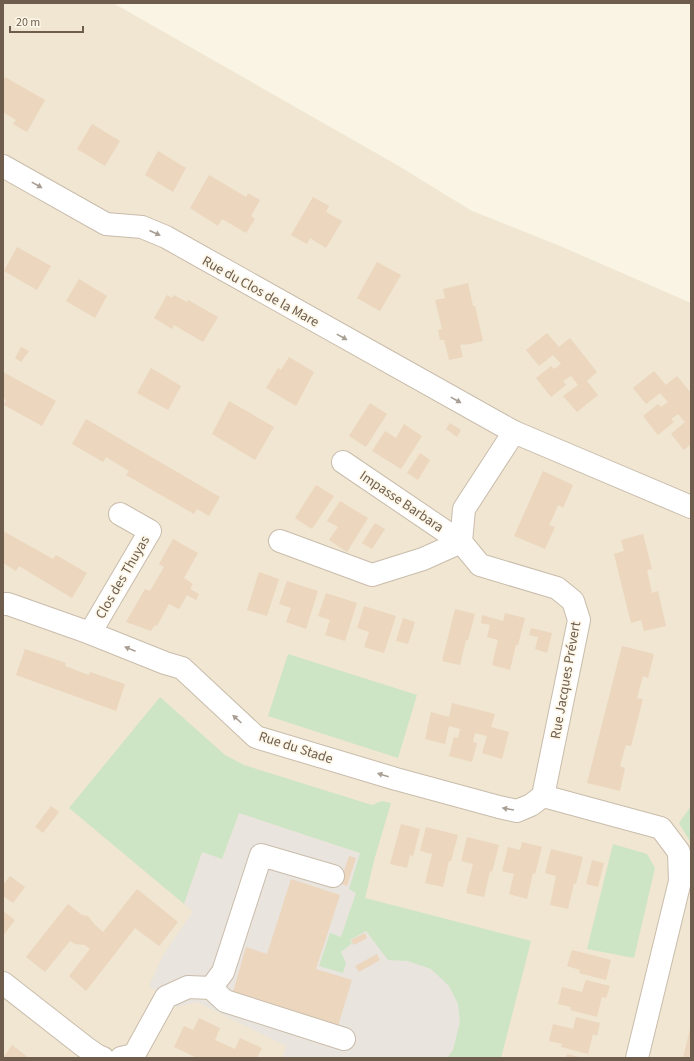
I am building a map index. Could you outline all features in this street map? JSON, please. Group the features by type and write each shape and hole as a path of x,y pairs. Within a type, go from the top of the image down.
{"street":[{"name":"Rue du Clos de la Mare","path":"3,166 106,224 142,227 166,237 514,432"},
{"path":"280,541 372,575 423,559 461,542 464,509 514,432 691,507"},
{"name":"Impasse Barbara","path":"343,462 461,542"},
{"name":"Clos des Thuyas","path":"90,633 150,530 120,514"},
{"name":"Rue Jacques Prévert","path":"461,542 480,565 557,588 573,601 579,620 543,796"},
{"name":"Rue du Stade","path":"3,604 8,604 90,633 165,663 182,668 256,736 396,779 517,811 531,805 543,796"},
{"path":"543,796 660,828 679,852 680,881 637,1058"},
{"path":"211,988 223,972 261,855 333,876"},
{"path":"3,983 82,1053 103,1058"},
{"path":"132,1057 166,997 188,987 211,988 225,1001 344,1039"}],"shaded area":[{"path":"3,3 113,3 397,165 472,211 560,246 691,303 691,1058 3,1058"},
{"path":"239,813 360,853 365,898 531,941 501,1058 282,1058 286,1046 197,1002 177,1007 166,997 149,986 163,955 193,911 184,904 202,852 222,859"}],"green space":[{"path":"288,654 417,695 398,758 268,716"},
{"path":"160,697 225,755 244,765 372,805 382,801 391,803 365,898 531,941 501,1058 447,1058 453,1050 460,1022 458,1004 449,986 431,969 408,961 388,960 366,931 350,940 352,943 341,952 346,963 343,973 319,966 330,933 341,937 356,893 349,889 360,853 239,813 222,859 202,852 184,904 69,808"},
{"path":"691,806 691,843 679,823"},
{"path":"613,844 647,854 655,868 634,958 587,949"}],"building":[{"path":"5,77 45,100 27,132 13,124 16,120 3,112 3,80"},
{"path":"92,124 120,141 105,166 77,149"},
{"path":"158,151 186,168 173,192 145,175"},
{"path":"209,175 246,197 248,193 260,200 251,216 255,219 246,233 222,219 218,226 190,208"},
{"path":"313,197 329,206 326,212 342,221 326,248 310,238 307,244 291,235"},
{"path":"17,247 51,266 37,290 4,271"},
{"path":"377,262 401,275 380,311 357,298"},
{"path":"79,279 107,296 95,318 66,301"},
{"path":"468,283 483,341 460,345 463,357 449,360 444,340 440,340 438,330 442,329 435,300 445,298 443,289"},
{"path":"167,295 172,298 174,295 187,302 188,300 218,317 203,342 174,325 172,329 154,318"},
{"path":"547,333 559,347 570,338 597,372 587,381 598,395 577,412 563,396 578,385 571,376 563,381 566,385 551,397 536,378 551,366 554,369 561,364 553,355 539,366 526,350"},
{"path":"21,347 29,351 21,362 15,358"},
{"path":"289,357 314,372 296,406 266,388 278,368 281,370"},
{"path":"151,368 181,386 168,410 137,393"},
{"path":"654,371 666,385 677,376 691,393 691,444 684,450 671,434 685,422 678,414 671,419 674,422 658,435 643,416 658,404 661,407 668,402 660,393 646,404 633,388"},
{"path":"3,372 56,401 42,426 4,405 6,400 3,398"},
{"path":"229,401 274,427 255,460 212,434"},
{"path":"370,403 387,414 366,447 349,436"},
{"path":"86,419 220,497 209,516 197,509 194,514 126,475 129,471 106,457 103,462 72,444"},
{"path":"450,423 461,430 457,437 446,429"},
{"path":"404,424 422,436 401,469 372,451 385,431 396,438"},
{"path":"420,453 430,460 418,480 407,473"},
{"path":"543,471 573,485 563,508 558,505 549,525 555,527 545,549 514,536"},
{"path":"316,485 334,496 312,529 295,518"},
{"path":"340,501 368,518 347,552 329,540 338,527 327,521"},
{"path":"375,523 385,529 372,549 362,543"},
{"path":"3,531 53,559 56,555 87,573 72,598 19,566 16,571 3,563"},
{"path":"643,534 652,569 647,570 652,593 658,591 666,626 644,631 641,620 631,623 614,554 624,551 621,540"},
{"path":"173,539 198,553 184,578 193,584 190,589 199,594 196,600 187,595 179,609 169,604 157,626 155,625 151,631 126,622 145,589 150,591 164,567 159,564"},
{"path":"259,572 279,579 267,616 247,610"},
{"path":"287,581 318,591 306,629 286,622 291,608 279,604"},
{"path":"326,593 357,603 345,641 325,635 330,620 318,616"},
{"path":"364,606 396,616 384,653 364,647 369,632 357,628"},
{"path":"455,609 475,614 468,640 466,640 460,665 442,661"},
{"path":"505,613 525,618 510,670 492,665 498,640 487,637 490,625 481,623 482,615 503,621"},
{"path":"403,618 415,622 408,644 396,641"},
{"path":"531,628 552,633 547,653 535,649 538,637 529,635"},
{"path":"622,646 654,654 648,678 643,676 637,698 643,699 631,746 626,745 620,766 625,768 620,791 587,783"},
{"path":"25,649 66,663 65,666 89,675 90,672 125,684 116,711 16,675"},
{"path":"452,703 495,714 491,727 509,732 502,759 482,753 487,736 475,733 473,742 477,743 472,762 449,756 454,737 458,738 460,729 449,726 445,744 425,739 431,712 449,717"},
{"path":"51,806 59,812 43,833 35,827"},
{"path":"401,824 420,829 413,856 410,855 407,868 390,864"},
{"path":"426,827 458,835 451,861 449,861 443,887 425,883 432,854 420,851"},
{"path":"467,837 499,845 492,872 490,871 484,897 466,893 473,864 461,861"},
{"path":"522,842 542,847 535,874 533,873 527,899 509,894 514,874 502,871 508,847 520,850"},
{"path":"551,849 583,857 576,884 574,883 568,909 550,905 556,876 545,873"},
{"path":"349,856 356,858 347,886 340,883"},
{"path":"592,860 604,863 598,887 586,884"},
{"path":"10,876 25,887 13,903 3,896 3,885"},
{"path":"291,879 340,895 316,969 352,980 338,1026 233,992 246,947 267,954"},
{"path":"137,889 178,922 159,946 135,928 86,991 69,976 90,949 85,945 75,944 70,941 45,972 26,957 68,904 82,915 88,916 103,932"},
{"path":"3,911 15,920 3,936"},
{"path":"365,933 367,938 354,945 351,940"},
{"path":"572,950 611,960 606,980 579,973 580,970 567,966"},
{"path":"377,954 380,960 359,972 355,966"},
{"path":"586,980 610,986 606,998 602,997 597,1017 570,1010 571,1007 558,1004 562,987 582,992"},
{"path":"576,1017 600,1023 597,1036 593,1034 588,1054 561,1047 562,1044 549,1041 553,1024 573,1029"},
{"path":"199,1018 220,1028 215,1040 235,1049 240,1038 262,1048 257,1058 197,1058 174,1047 184,1026 193,1030"},
{"path":"690,1029 691,1058 683,1058"},
{"path":"12,1045 29,1058 3,1058"},
{"path":"567,1054 579,1057 579,1058 566,1058"}]}
